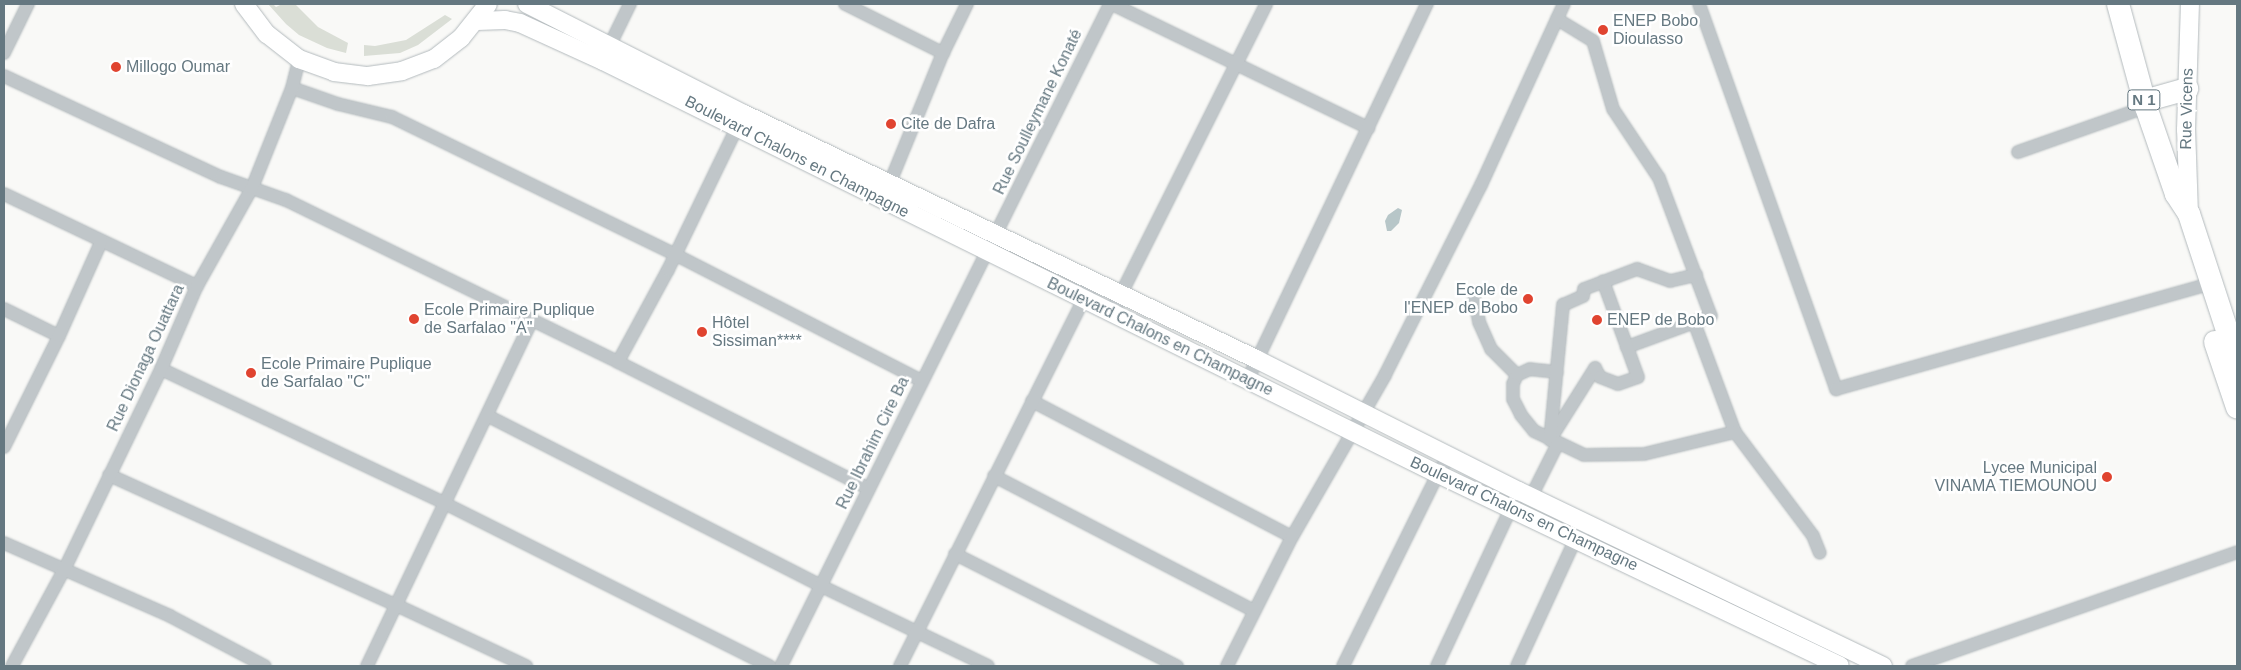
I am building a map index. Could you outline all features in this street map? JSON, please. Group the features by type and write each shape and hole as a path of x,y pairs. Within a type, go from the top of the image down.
{"highway":[{"name":"N 1","path":"2118,4 2145,104 2176,194 2188,214 2237,407"},
{"path":"2145,104 2187,89"},
{"name":"N 1","path":"2176,194 2177,218 2237,361"}],"main road":[{"path":"244,4 267,34 299,59 323,69 345,75 368,76 391,74 413,68 434,58 453,46 477,21 488,4"},
{"name":"Boulevard Chalons en Champagne","path":"527,4 606,54 741,120 890,183 1256,359 1525,494 1883,666"},
{"name":"Rue Vicens","path":"2188,214 2187,89 2190,4"},
{"name":"Boulevard Chalons en Champagne","path":"477,21 505,20 606,54"},
{"name":"Boulevard Chalons en Champagne","path":"741,120 882,200 986,252 1248,379 1438,474 1576,538 1840,666"}],"street":[{"path":"4,53 28,4"},
{"path":"606,54 630,4"},
{"path":"845,4 943,53"},
{"path":"882,200 943,53 967,4"},
{"path":"1111,4 1369,128"},
{"name":"Rue Soulleymane Konaté","path":"995,235 1111,4"},
{"path":"1111,314 1266,4"},
{"path":"1248,379 1369,128 1426,4"},
{"path":"1227,666 1292,536 1364,414 1481,185 1564,4"},
{"path":"1699,4 1836,389 2205,285"},
{"path":"1557,20 1593,41 1613,109 1659,178 1711,316 1627,347"},
{"name":"Rue Dionaga Ouattara","path":"17,665 161,369 197,286 252,188 292,88 299,59"},
{"path":"4,76 221,177 286,200 618,362 869,489"},
{"path":"292,88 338,104 392,118 676,255 922,381"},
{"path":"2018,152 2145,104"},
{"path":"618,362 676,255 741,120"},
{"path":"4,194 101,242 197,286"},
{"name":"Rue Ibrahim Cire Ba","path":"781,666 995,235"},
{"path":"4,447 8,426 59,336 101,242"},
{"path":"1554,442 1557,372 1563,305 1583,296 1584,290 1602,281 1637,269 1670,281 1696,275"},
{"path":"900,666 1093,281"},
{"path":"1438,666 1510,508 1525,494 1595,368 1600,376 1618,384 1638,378 1602,281"},
{"path":"1473,293 1479,322 1491,349 1518,375"},
{"path":"4,309 59,336"},
{"path":"367,666 488,416 532,320"},
{"path":"1694,322 1735,432 1813,536 1820,553"},
{"path":"161,369 446,504 770,666"},
{"path":"1557,372 1530,369 1518,375 1512,384 1513,399 1534,431 1584,455 1644,454 1735,432"},
{"path":"1032,401 1292,536"},
{"path":"488,416 821,586 988,666"},
{"path":"1343,666 1438,474 1449,456"},
{"path":"109,474 526,666"},
{"path":"994,476 1254,611"},
{"path":"1517,666 1576,538 1589,525"},
{"path":"4,543 170,616 265,666"},
{"path":"1912,666 2237,552"},
{"path":"955,554 1177,666"}],"shaded area":[{"path":"268,4 273,4 276,7 282,4 295,4 318,27 348,43 346,53 327,48 299,35"},
{"path":"445,15 452,19 418,45 400,53 364,56 364,45 375,46 406,40"},
{"path":"1398,208 1402,210 1399,223 1391,231 1387,231 1385,221 1388,215"}],"place":[{"name":"ENEP Bobo Dioulasso","path":"1603,30"},
{"name":"Millogo Oumar","path":"116,67"},
{"name":"Cite de Dafra","path":"891,124"},
{"name":"Ecole de l'ENEP de Bobo","path":"1528,299"},
{"name":"Ecole Primaire Puplique de Sarfalao \"A\"","path":"414,319"},
{"name":"ENEP de Bobo","path":"1597,320"},
{"name":"Hôtel Sissiman****","path":"702,332"},
{"name":"Ecole Primaire Puplique de Sarfalao \"C\"","path":"251,373"},
{"name":"Lycee Municipal VINAMA TIEMOUNOU","path":"2107,477"}]}
